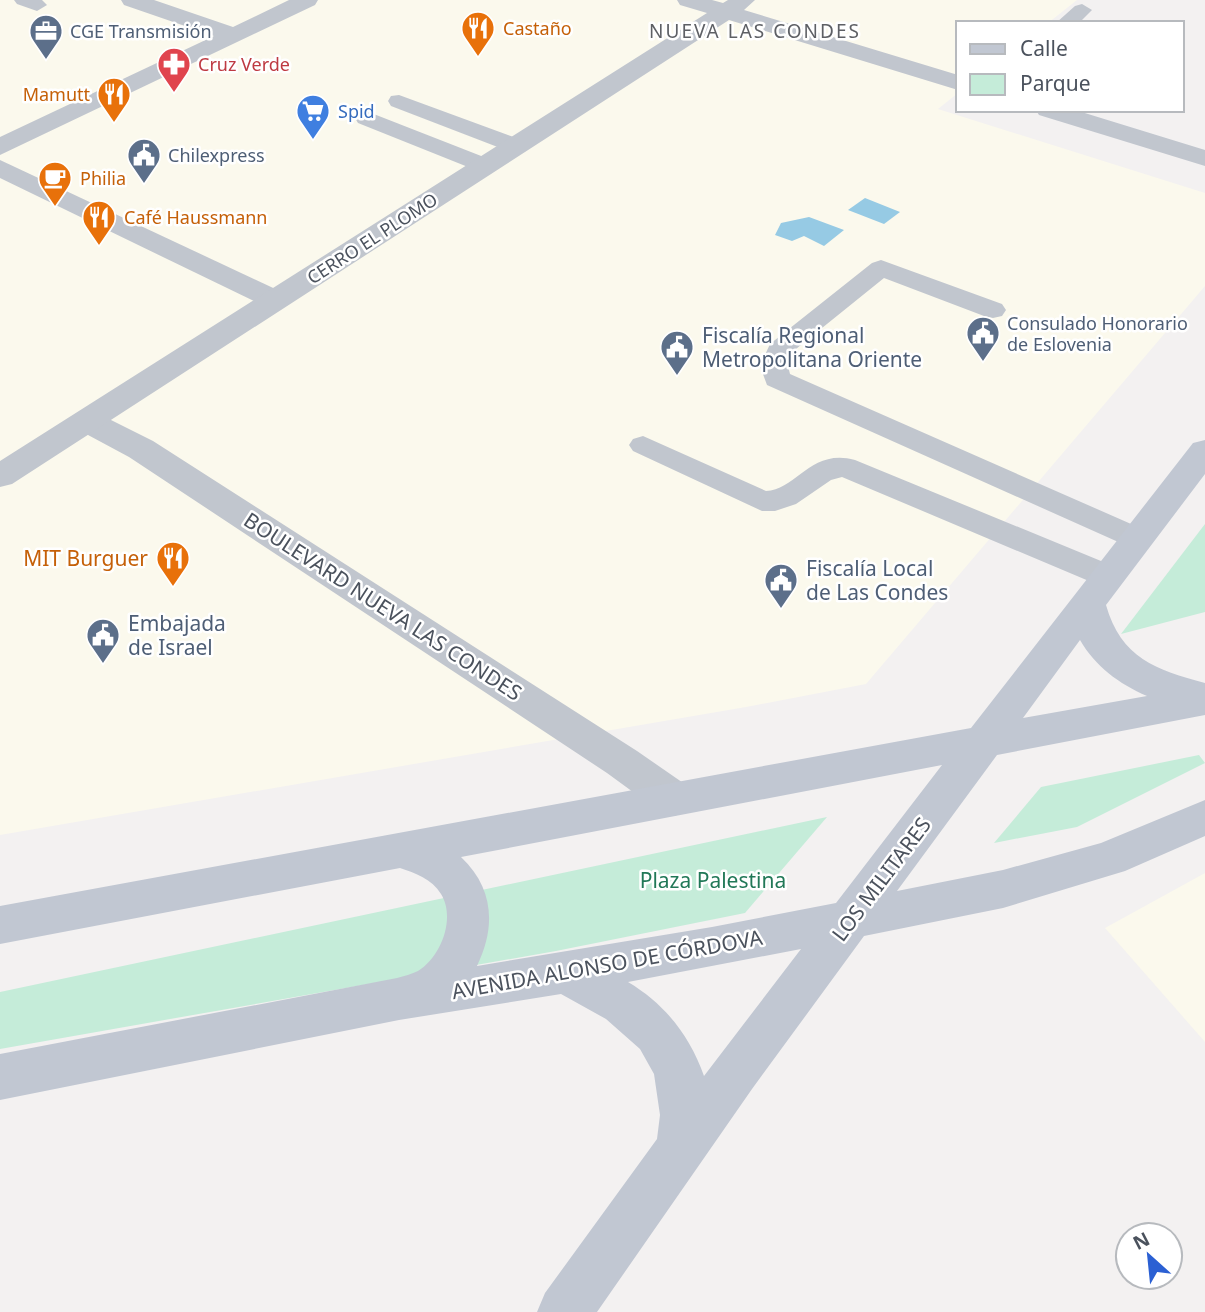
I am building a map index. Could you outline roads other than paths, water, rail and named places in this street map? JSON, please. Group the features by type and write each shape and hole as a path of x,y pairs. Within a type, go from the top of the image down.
{"main road":[{"name":"LOS MILITARES","path":"564,1312 682,1146 1136,538 1205,451"},
{"path":"1097,590 1096,634 1118,661 1145,679 1177,692 1205,699"},
{"path":"0,925 1205,699"},
{"name":"AVENIDA ALONSO DE CÓRDOVA","path":"0,1077 399,999 561,974 850,921 1003,889 1110,858 1205,817"},
{"path":"399,999 433,986 452,969 464,948 470,926 464,895 445,869 425,857 402,851"},
{"path":"561,974 594,985 624,1002 650,1025 673,1061 684,1097 682,1146"}],"street":[{"path":"132,0 234,35"},
{"path":"0,147 307,0"},
{"path":"688,0 735,6 956,82"},
{"name":"CERRO EL PLOMO","path":"0,476 735,6"},
{"path":"1055,112 1205,158"},
{"path":"0,168 275,300"},
{"name":"BOULEVARD NUEVA LAS CONDES","path":"87,421 141,449 622,762 674,799"}],"lane":[{"path":"399,101 516,146"},
{"path":"366,118 486,166"},
{"path":"993,310 881,268 779,350 774,366 777,379 1136,538"},
{"path":"643,445 762,501 774,502 789,498 816,474 829,467 845,467 1097,590"}],"water":[{"path":"865,198 900,212 884,224 848,210"},
{"path":"809,217 844,230 824,246 804,236 792,241 775,235 781,223"}],"place":[{"name":"Castaño","path":"478,58"},
{"name":"CGE Transmisión","path":"46,61"},
{"name":"Cruz Verde","path":"174,94"},
{"name":"Mamutt","path":"114,124"},
{"name":"Spid","path":"313,141"},
{"name":"Chilexpress","path":"144,185"},
{"name":"Philia","path":"55,208"},
{"name":"Café Haussmann","path":"99,247"},
{"name":"Consulado Honorario de Eslovenia","path":"983,363"},
{"name":"Fiscalía Regional Metropolitana Oriente","path":"677,377"},
{"name":"MIT Burguer","path":"173,588"},
{"name":"Fiscalía Local de Las Condes","path":"781,610"},
{"name":"Embajada de Israel","path":"103,665"}],"district":[{"name":"NUEVA LAS CONDES","path":"755,31"}],"park label":[{"name":"Plaza Palestina","path":"713,880"}]}
